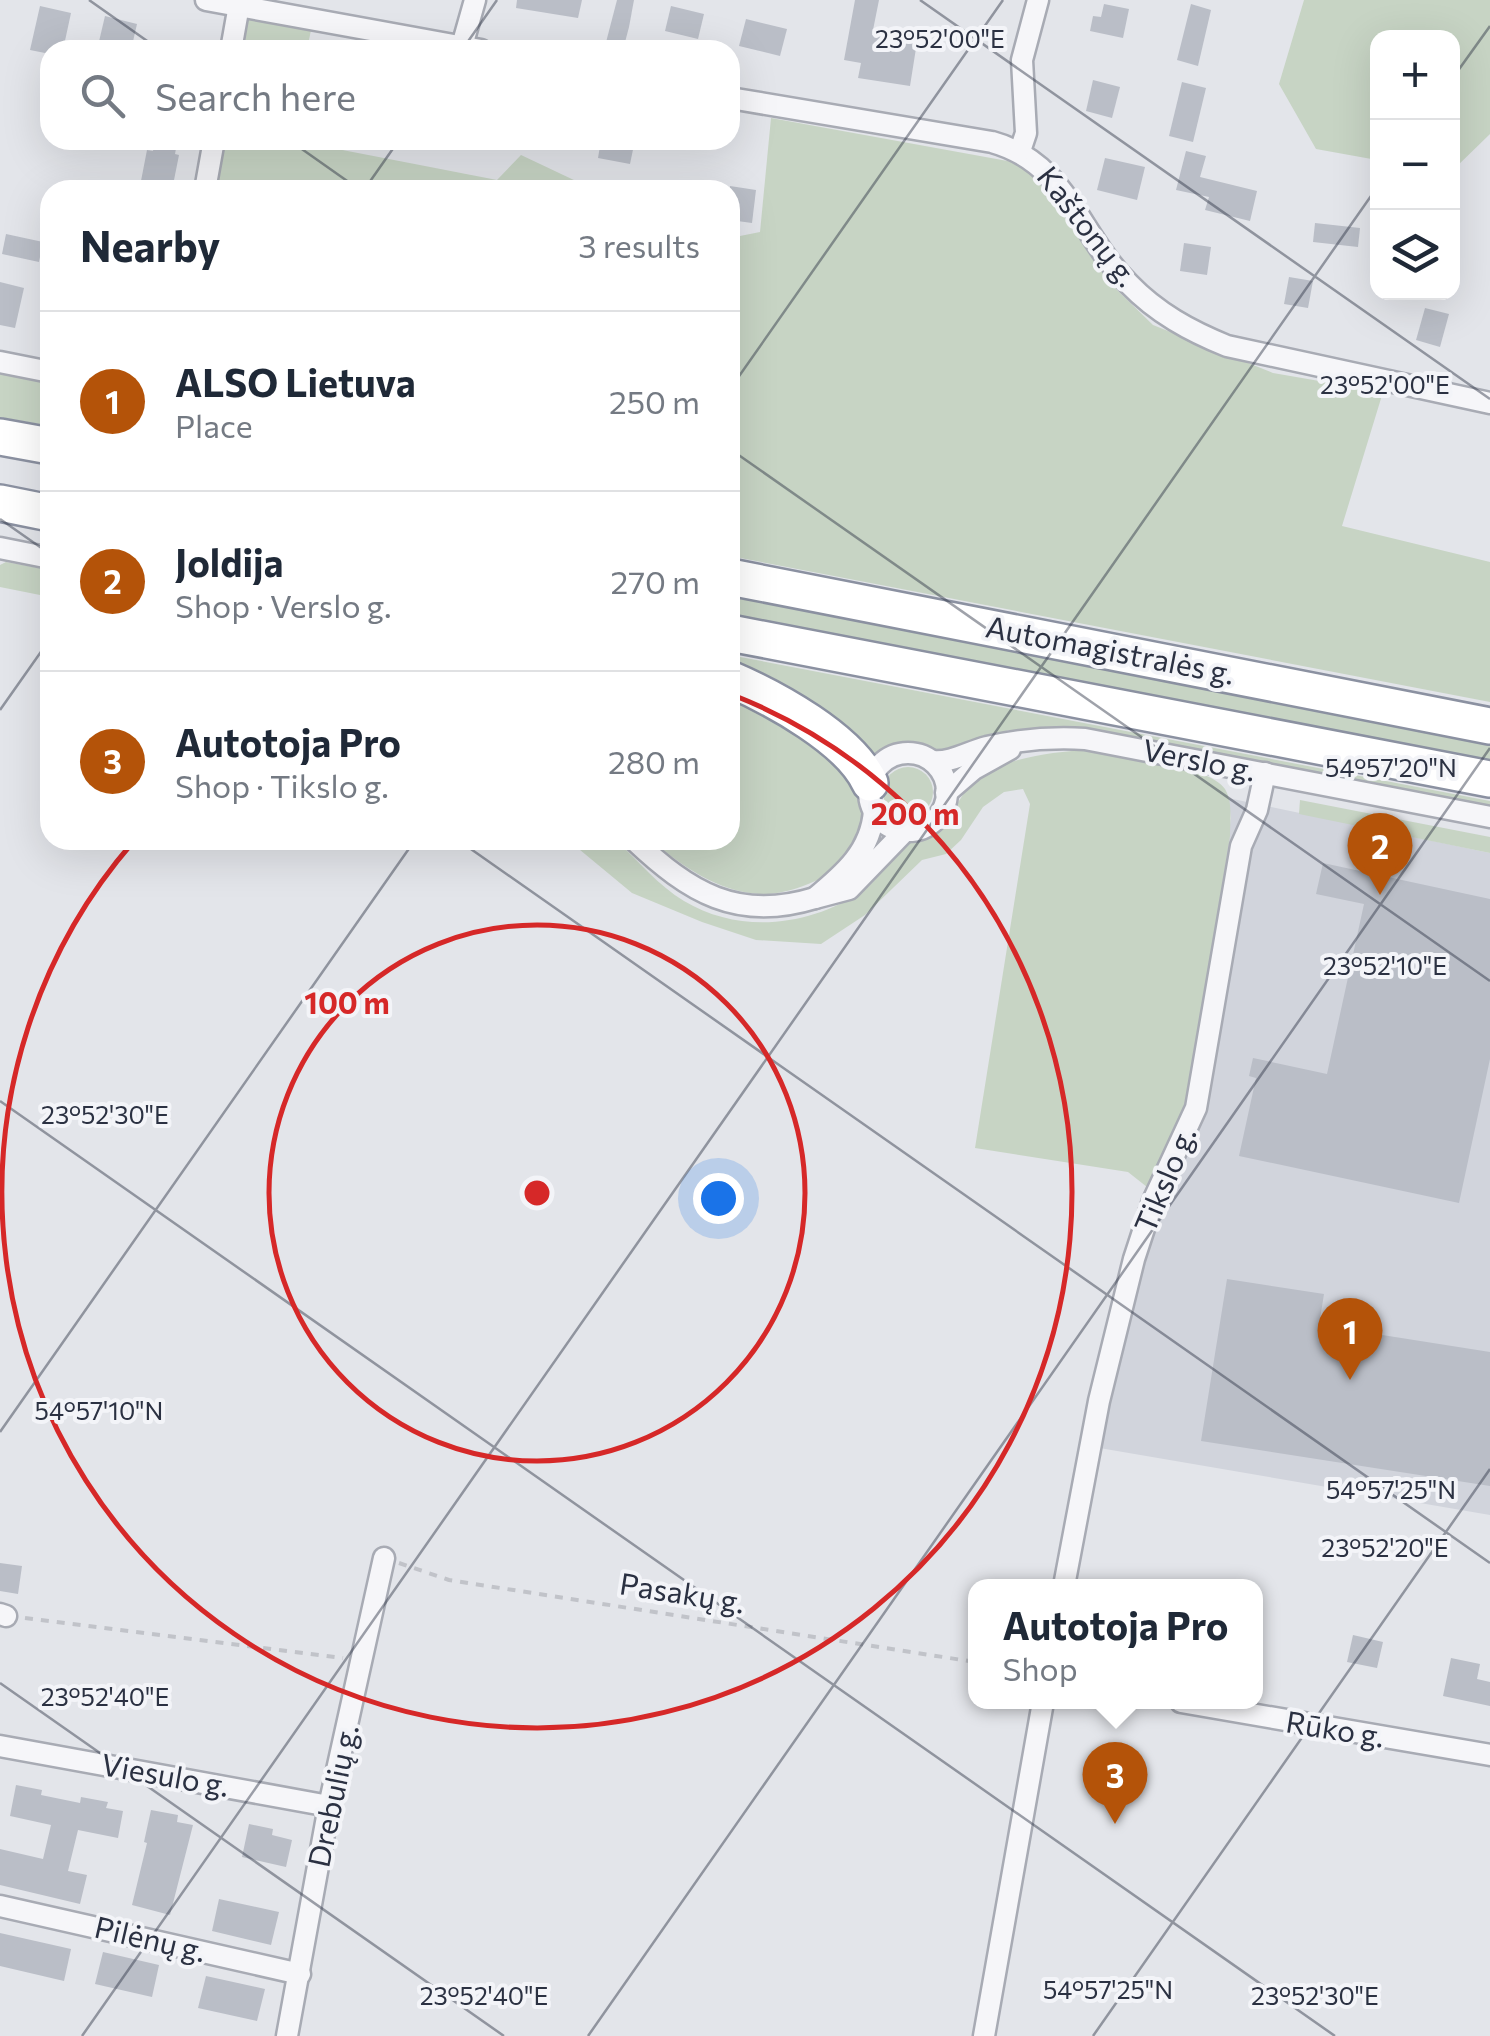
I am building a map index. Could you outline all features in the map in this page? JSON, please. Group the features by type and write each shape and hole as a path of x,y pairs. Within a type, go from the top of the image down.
{"highway":[{"path":"0,437 40,444"},
{"path":"0,492 40,500"},
{"path":"0,503 40,511"},
{"name":"Automagistralės g.","path":"740,579 1490,726"},
{"name":"Automagistralės g.","path":"740,635 1490,779"},
{"path":"740,684 782,706 850,753 862,766 872,797"},
{"path":"1454,718 1490,717"}],"street":[{"path":"206,0 429,40"},
{"path":"472,40 475,0"},
{"path":"1020,150 1026,133 1022,60 1038,0"},
{"path":"233,40 240,5"},
{"name":"Kaštonų g.","path":"740,100 1020,150 1055,180 1128,284 1172,320 1198,334 1227,346 1490,403"},
{"path":"207,180 212,150"},
{"path":"0,362 40,370"},
{"path":"0,548 40,556"},
{"name":"Verslo g.","path":"932,762 952,760 999,744 1059,737 1085,739 1490,817"},
{"name":"Verslo g.","path":"946,793 974,769 1025,742"},
{"path":"814,898 856,860 872,830 872,797 874,772 891,756 914,753 932,762 942,773 946,793 937,817 918,829 906,830 888,825 872,797"},
{"name":"Tikslo g.","path":"1065,1579 1099,1402 1134,1259 1153,1200 1196,1108 1240,846 1257,810 1265,773"},
{"path":"645,850 673,874 727,903 775,908 849,889 906,830"},
{"name":"Drebulių g.","path":"287,2036 329,1806 384,1558"},
{"path":"984,2036 1042,1709"},
{"name":"Rūko g.","path":"1221,1709 1490,1756"},
{"name":"Viesulo g.","path":"0,1746 329,1806"},
{"name":"Pilėnų g.","path":"0,1906 300,1974"}],"path":[{"name":"Pasakų g.","path":"384,1558 449,1580 968,1661"},
{"path":"3,1615 364,1660"}],"shaded area":[{"path":"1228,798 1490,853 1490,1515 1082,1445 1109,1321 1147,1187 1185,1113 1231,818"}],"green space":[{"path":"1304,0 1490,0 1490,134 1460,163 1460,30 1370,30 1370,159 1316,149 1279,84"},
{"path":"245,19 311,30 309,40 242,40"},
{"path":"771,118 1013,162 1039,180 1112,285 1153,325 1273,373 1383,392 1342,526 1490,562 1490,702 740,558 740,236 760,232"},
{"path":"220,150 342,150 497,180 215,180"},
{"path":"521,155 574,180 497,180"},
{"path":"0,369 40,378 40,424 0,417"},
{"path":"6,562 40,568 40,595 0,587 0,565"},
{"path":"740,591 1490,737 1490,768 740,620"},
{"path":"740,657 1490,801 1490,807 1154,741 1069,729 1009,730 953,751 889,747 871,760 740,676"},
{"path":"740,692 839,754 852,769 865,802 864,836 851,857 829,874 800,887 759,894 729,888 688,868 664,850 740,850"},
{"path":"1091,749 1163,763 1202,774 1228,794 1230,836 1185,1113 1147,1187 1128,1172 975,1148 1030,804 1023,789 1004,792 983,807 961,840 946,854 922,860 865,915 821,944 756,940 702,922 632,893 580,850 626,850 666,888 706,912 752,922 799,918 822,912 864,890 899,850 944,823 969,786 981,776 1021,759"},
{"path":"908,767 926,774 933,792 926,810 908,817 890,810 883,792 890,774"},
{"path":"1300,800 1490,837 1490,853 1299,814"}],"building":[{"path":"517,0 582,0 578,18 516,8"},
{"path":"617,0 634,0 626,40 607,40"},
{"path":"855,0 879,0 872,35 917,42 910,86 858,78 861,63 844,60"},
{"path":"1104,4 1129,9 1123,38 1090,31 1093,16 1101,17"},
{"path":"1191,4 1211,10 1198,66 1177,60"},
{"path":"40,6 71,13 65,40 40,40 40,52 30,50"},
{"path":"671,6 704,14 698,39 665,31"},
{"path":"105,16 137,24 133,40 99,40"},
{"path":"746,19 787,29 780,56 740,46"},
{"path":"1093,80 1120,87 1112,118 1086,111"},
{"path":"1182,82 1206,88 1193,142 1169,136"},
{"path":"147,150 176,150 179,155 174,180 141,180"},
{"path":"599,150 633,150 630,164 598,158"},
{"path":"1186,151 1206,156 1200,177 1257,191 1250,221 1205,210 1209,197 1176,190"},
{"path":"1105,158 1145,167 1137,200 1097,190"},
{"path":"740,188 756,190 752,223 740,221"},
{"path":"1315,223 1360,228 1358,247 1313,242"},
{"path":"6,234 40,241 39,262 2,254"},
{"path":"1184,243 1211,247 1207,275 1180,271"},
{"path":"1289,277 1313,281 1308,308 1284,304"},
{"path":"0,282 24,288 15,328 0,325"},
{"path":"1425,308 1449,314 1440,347 1416,340"},
{"path":"1323,863 1490,899 1490,1059 1459,1203 1239,1156 1256,1078 1249,1076 1253,1058 1327,1074 1364,904 1316,894"},
{"path":"1227,1279 1324,1294 1319,1325 1490,1352 1490,1486 1201,1441"},
{"path":"0,1563 22,1566 18,1594 0,1591"},
{"path":"1353,1635 1383,1642 1377,1668 1347,1662"},
{"path":"1451,1658 1480,1664 1477,1679 1490,1682 1490,1706 1443,1696"},
{"path":"16,1785 80,1803 81,1797 108,1802 106,1808 123,1811 118,1838 78,1830 68,1871 87,1875 80,1904 0,1885 0,1849 43,1859 51,1825 10,1816"},
{"path":"151,1810 178,1815 177,1822 193,1825 170,1915 132,1905"},
{"path":"249,1824 273,1829 272,1835 292,1840 286,1867 242,1857"},
{"path":"219,1899 279,1912 271,1945 212,1931"},
{"path":"0,1933 71,1949 64,1981 0,1966"},
{"path":"103,1952 159,1965 152,1997 95,1984"},
{"path":"206,1976 265,1989 257,2021 198,2008"}],"place":[{"name":"Joldija","path":"1380,895"},
{"name":"ALSO Lietuva","path":"1350,1380"},
{"name":"Autotoja Pro","path":"1115,1824"}]}
